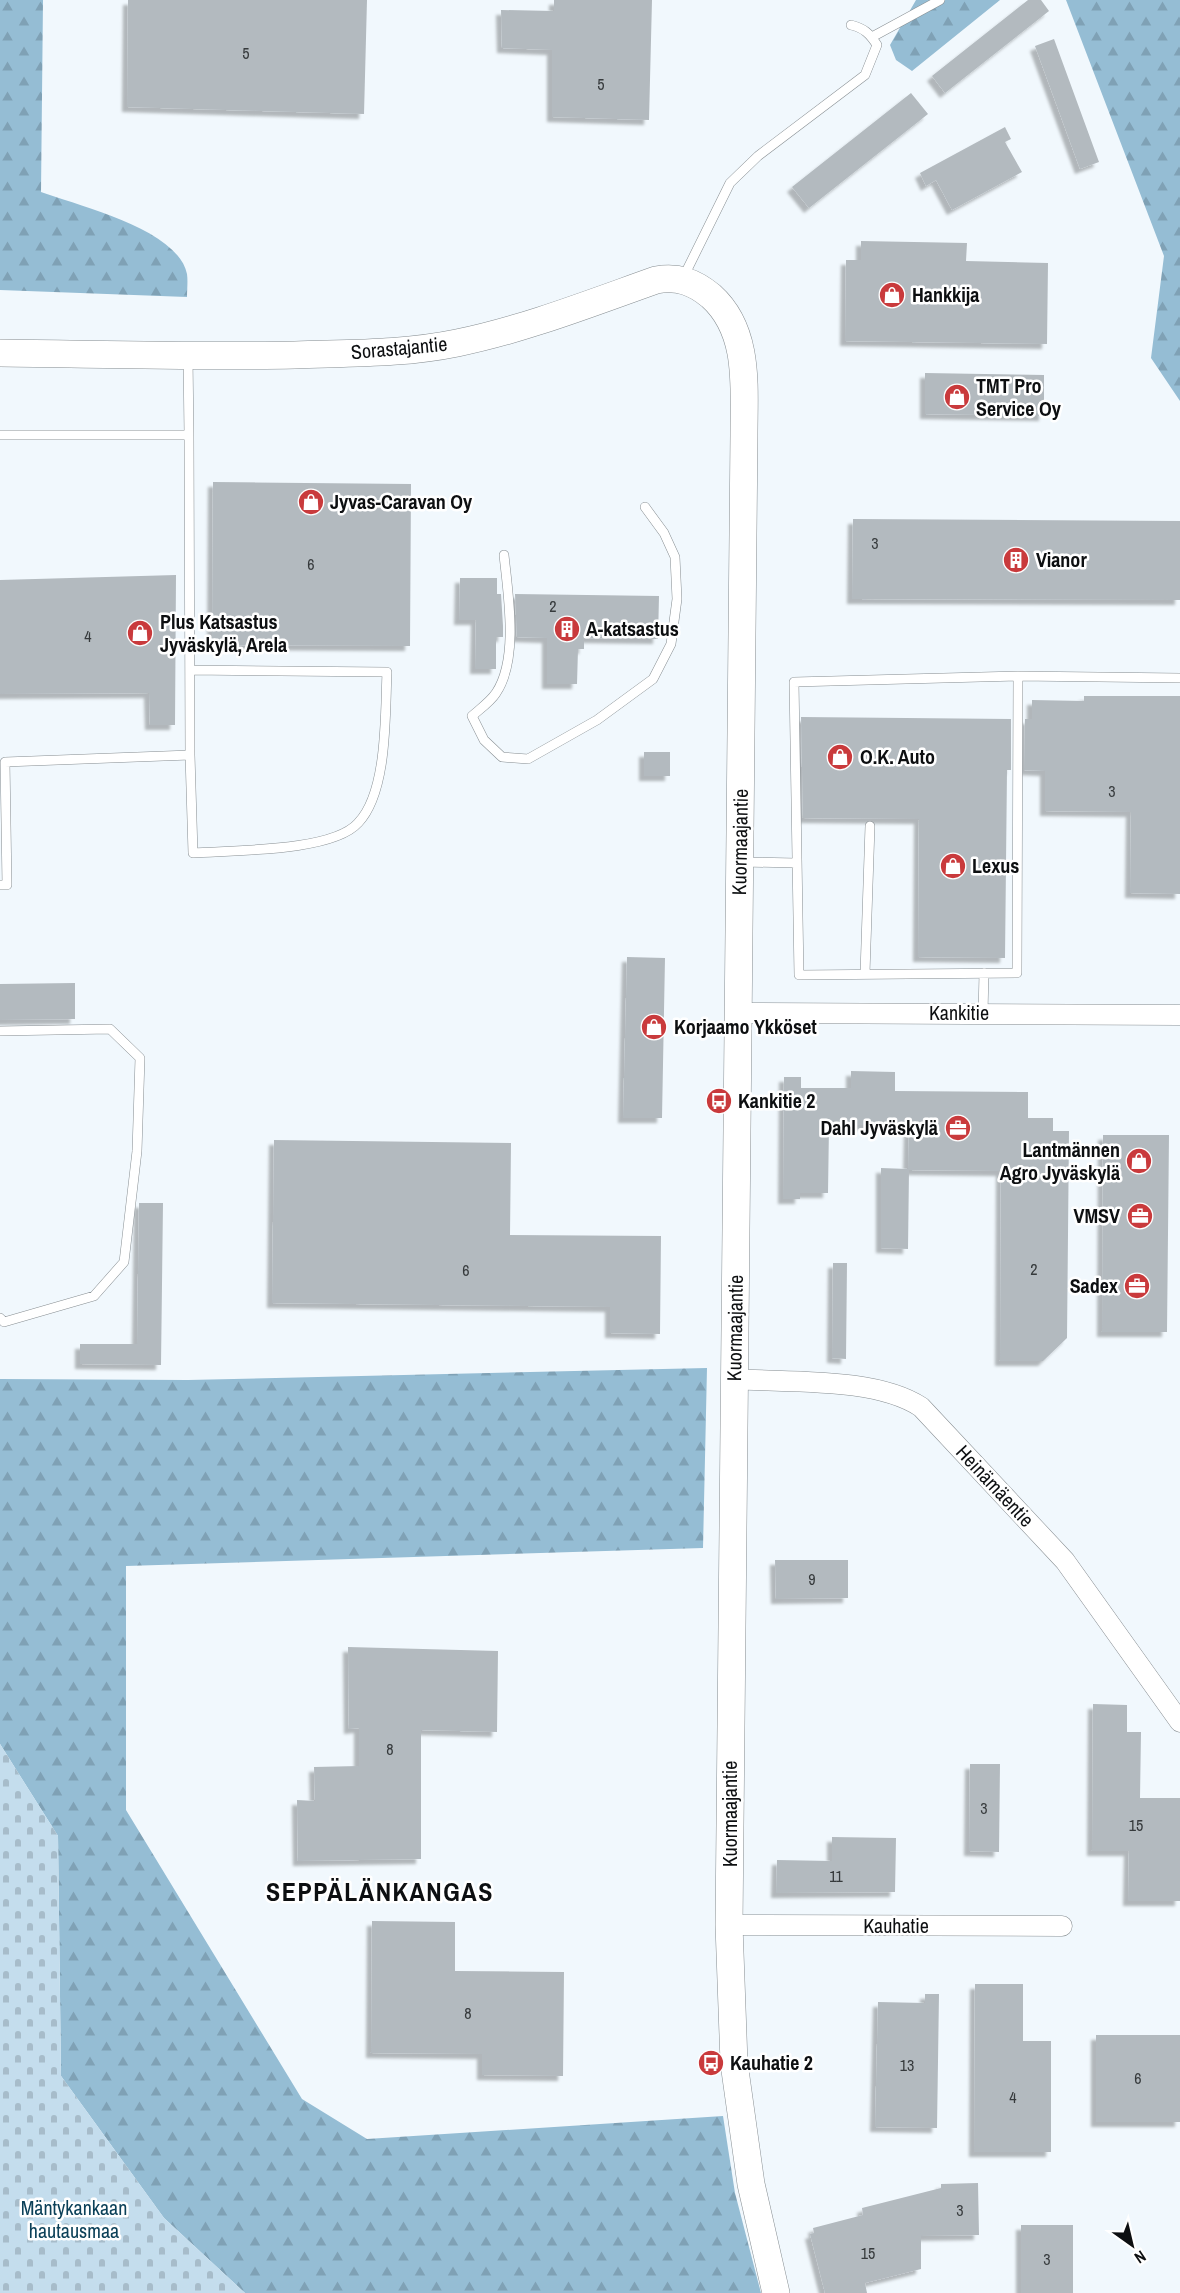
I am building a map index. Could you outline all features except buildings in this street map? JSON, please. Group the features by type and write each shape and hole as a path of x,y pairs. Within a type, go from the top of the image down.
{"street":[{"name":"Sorastajantie","path":"0,353 188,356 366,353 456,343 495,334 576,309 656,280 669,278 682,280"},
{"name":"Kuormaajantie","path":"682,280 693,283 722,306 730,317 742,358 744,435 729,1925 734,2063 751,2184 776,2293"},
{"name":"Kankitie","path":"738,1013 1180,1015"},
{"name":"Heinämäentie","path":"734,1378 877,1389 906,1398 921,1407 1065,1561 1180,1722"},
{"name":"Kauhatie","path":"729,1925 1062,1926"}],"lane":[{"path":"872,37 940,0"},
{"path":"682,280 730,183 741,170 865,75 877,45 862,27 851,25"},
{"path":"188,356 190,755 193,853 284,848 334,838 358,824 372,800 382,761 387,672 190,670"},
{"path":"0,435 189,435"},
{"path":"504,555 508,594 508,664 496,693 472,716 484,740 502,757 528,759 597,720 653,679 671,644 677,599 675,557 664,533 645,507"},
{"path":"1018,676 1017,973 799,975 794,682 1018,676 1180,678"},
{"path":"0,885 7,885 5,762 190,755"},
{"path":"865,973 870,826"},
{"path":"739,862 796,863"},
{"path":"983,1013 984,973"},
{"path":"0,1031 110,1029 140,1058 137,1151 124,1262 94,1296 4,1322 0,1318"}],"green space":[{"path":"0,0 43,0 41,192 125,221 166,244 180,258 187,274 187,297 0,290"},
{"path":"916,0 1000,0 912,71 896,60 890,45"},
{"path":"1066,0 1180,0 1180,401 1151,358 1164,256"},
{"path":"707,1368 703,1548 126,1566 126,1810 302,2099 367,2139 723,2116 735,2193 761,2293 245,2293 164,2218 61,2076 58,1836 0,1744 0,1379 188,1380"},
{"name":"Mäntykankaan hautausmaa","path":"0,1744 58,1836 61,2076 164,2218 245,2293 0,2293"}],"place":[{"name":"Hankkija","path":"892,295"},
{"name":"TMT Pro Service Oy","path":"957,397"},
{"name":"Jyvas-Caravan Oy","path":"311,502"},
{"name":"Vianor","path":"1016,560"},
{"name":"A-katsastus","path":"567,629"},
{"name":"Plus Katsastus Jyväskylä, Arela","path":"140,633"},
{"name":"O.K. Auto","path":"840,757"},
{"name":"Lexus","path":"953,866"},
{"name":"Korjaamo Ykköset","path":"654,1027"},
{"name":"Kankitie 2","path":"719,1101"},
{"name":"Dahl Jyväskylä","path":"958,1128"},
{"name":"Lantmännen Agro Jyväskylä","path":"1139,1161"},
{"name":"VMSV","path":"1140,1216"},
{"name":"Sadex","path":"1137,1286"},
{"name":"Kauhatie 2","path":"711,2063"}],"district":[{"name":"SEPPÄLÄNKANGAS","path":"380,1892"}]}
